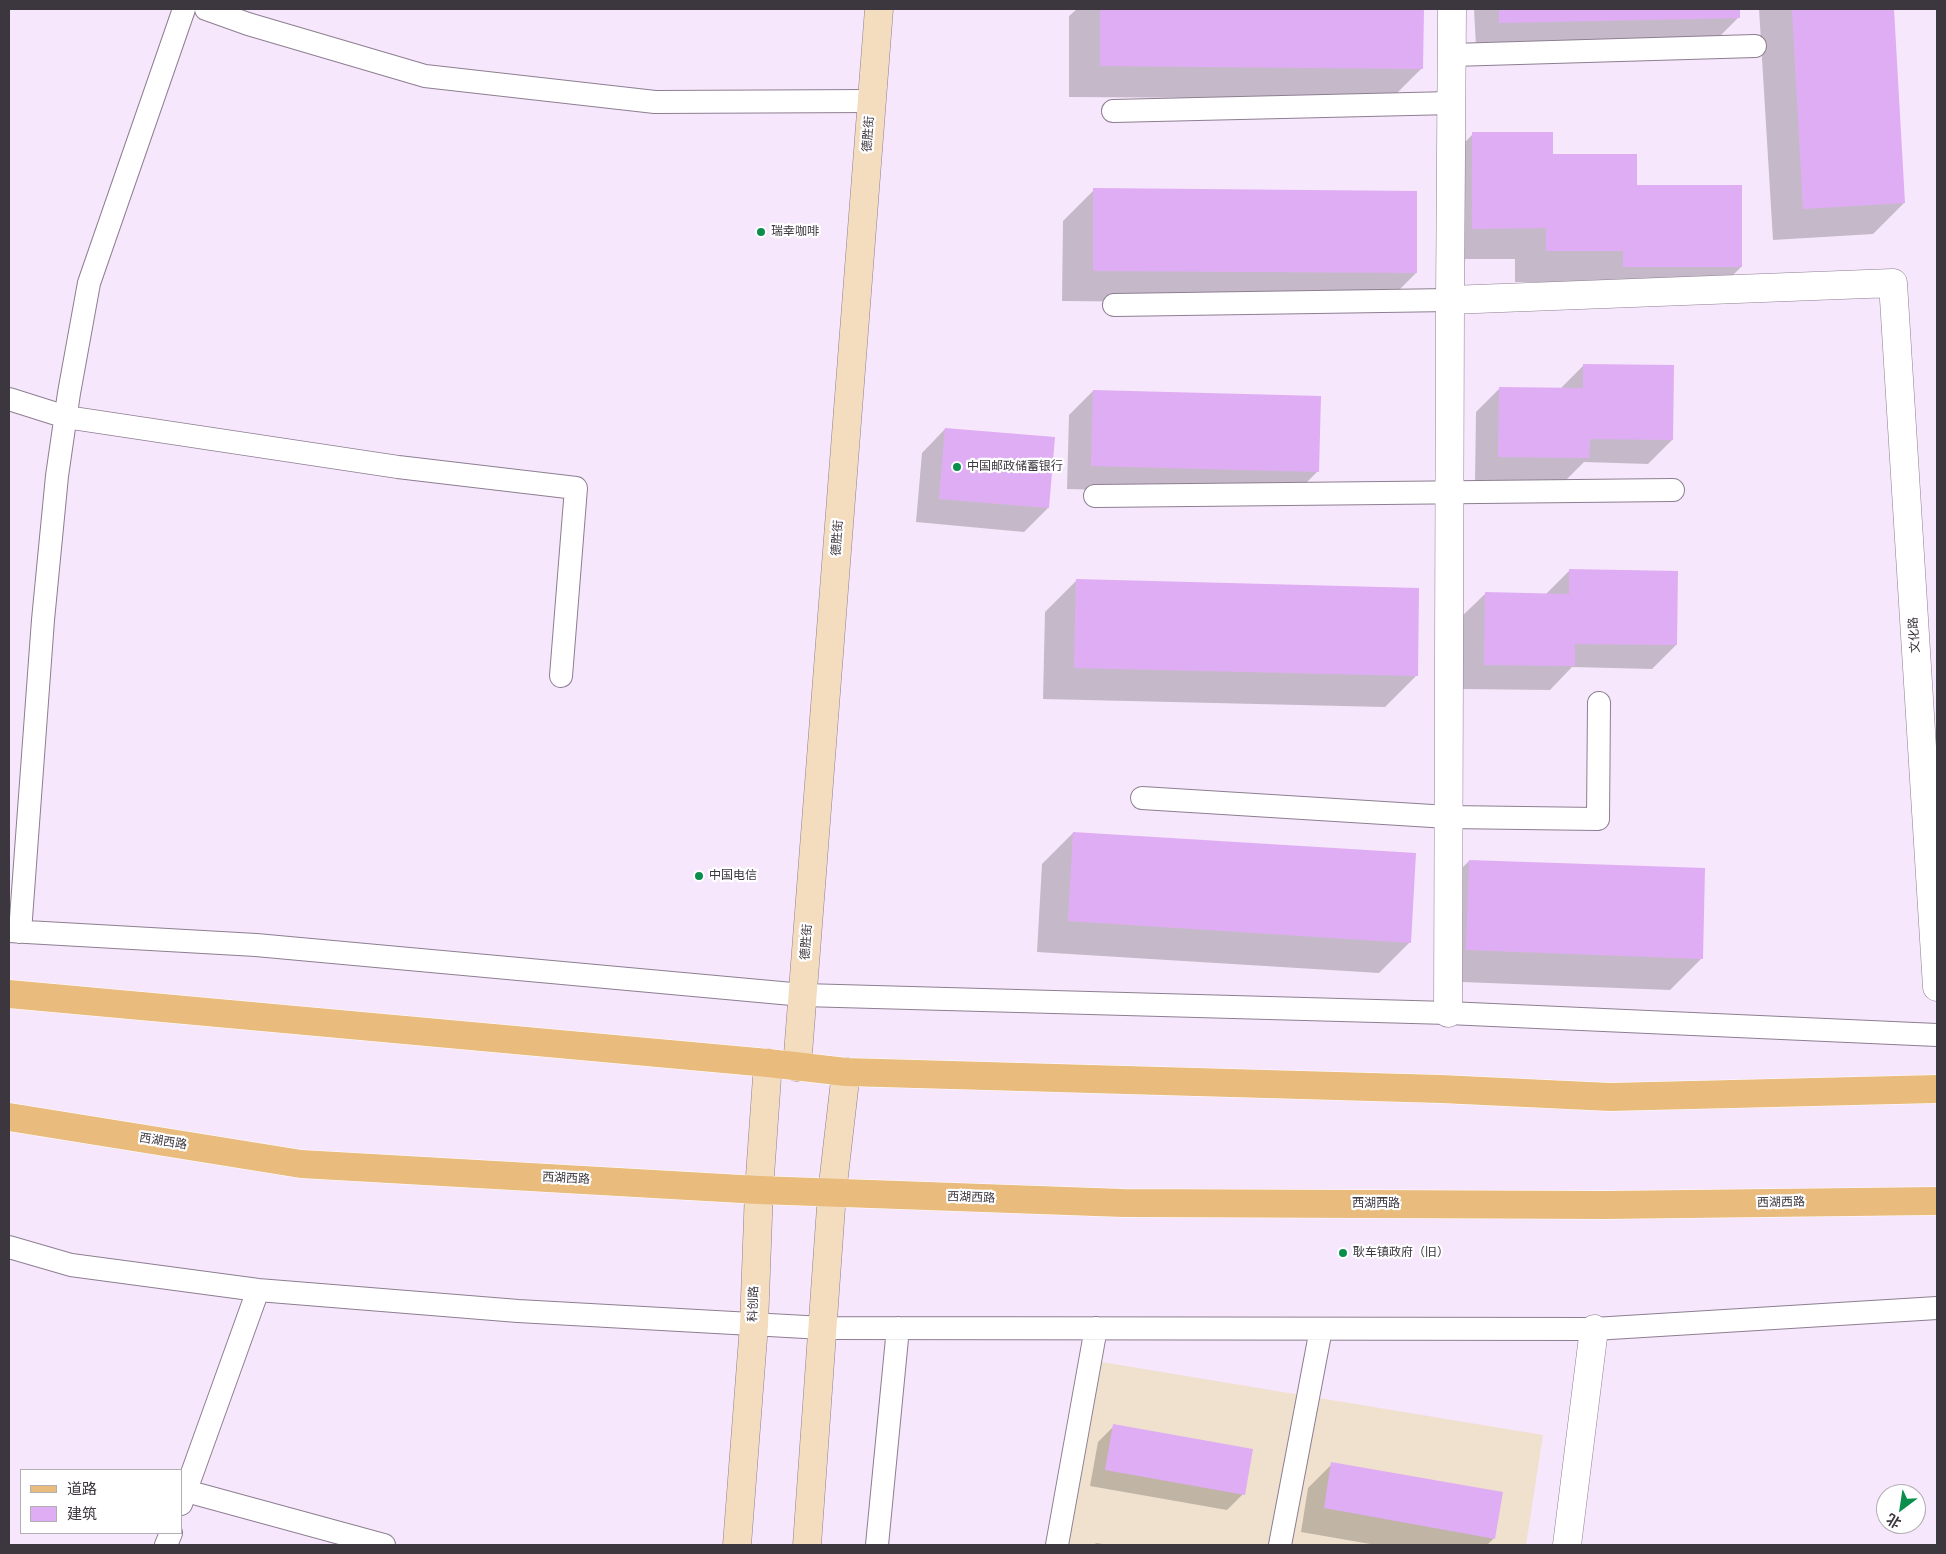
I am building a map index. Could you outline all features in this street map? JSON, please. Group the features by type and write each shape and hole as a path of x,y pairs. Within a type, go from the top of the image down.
{"main road":[{"path":"9,994 768,1063 846,1072 1431,1089 1610,1097 1937,1089"},
{"name":"西湖西路","path":"9,1117 301,1164 759,1190 1123,1203 1604,1206 1937,1201"}],"street":[{"name":"德胜街","path":"797,1067 879,9"},
{"path":"1448,1013 1452,9"},
{"name":"文化路","path":"1450,300 1894,282 1937,987"},
{"name":"科创路","path":"737,1545 754,1325 759,1190 768,1063"},
{"path":"807,1545 832,1193 846,1072"},
{"path":"1567,1545 1594,1329"}],"lane":[{"path":"184,9 89,283 57,476 14,931 256,945 803,995 1448,1013 1937,1035"},
{"path":"206,9 248,24 425,76 655,102 872,101"},
{"path":"1452,55 1755,46"},
{"path":"1113,111 1452,103"},
{"path":"1114,305 1450,300"},
{"path":"9,400 66,417 398,467 576,488 561,676"},
{"path":"1095,496 1673,490"},
{"path":"1142,798 1448,817 1598,819 1598,704"},
{"path":"9,1247 71,1265 258,1290 518,1311 823,1328 1594,1329 1937,1308"},
{"path":"258,1290 184,1497 384,1545"},
{"path":"877,1545 898,1328"},
{"path":"1057,1545 1096,1328"},
{"path":"1280,1545 1321,1329"}],"shaded area":[{"path":"1096,1361 1543,1435 1526,1545 1066,1545"}],"building":[{"path":"1100,9 1424,9 1423,69 1100,66"},
{"path":"1499,9 1740,9 1740,18 1499,23"},
{"path":"1792,9 1894,9 1905,203 1803,209"},
{"path":"1472,132 1553,132 1553,154 1637,154 1637,185 1742,185 1742,267 1623,267 1623,251 1546,251 1546,228 1472,229"},
{"path":"1093,188 1417,191 1417,273 1093,271"},
{"path":"1583,364 1674,365 1673,440 1590,439 1589,458 1498,457 1499,387 1583,388"},
{"path":"1093,390 1321,396 1319,472 1091,466"},
{"path":"945,428 1055,437 1049,508 939,499"},
{"path":"1569,569 1678,571 1677,645 1575,644 1575,666 1484,665 1485,592 1569,594"},
{"path":"1076,579 1419,588 1418,676 1074,668"},
{"path":"1073,832 1416,853 1411,943 1068,921"},
{"path":"1469,860 1705,868 1703,959 1466,950"},
{"path":"1113,1424 1253,1449 1245,1495 1105,1470"},
{"path":"1331,1462 1503,1492 1495,1539 1324,1508"}],"place":[{"name":"瑞幸咖啡","path":"761,232"},
{"name":"中国邮政储蓄银行","path":"957,467"},
{"name":"中国电信","path":"699,876"},
{"name":"耿车镇政府（旧）","path":"1343,1253"}]}
